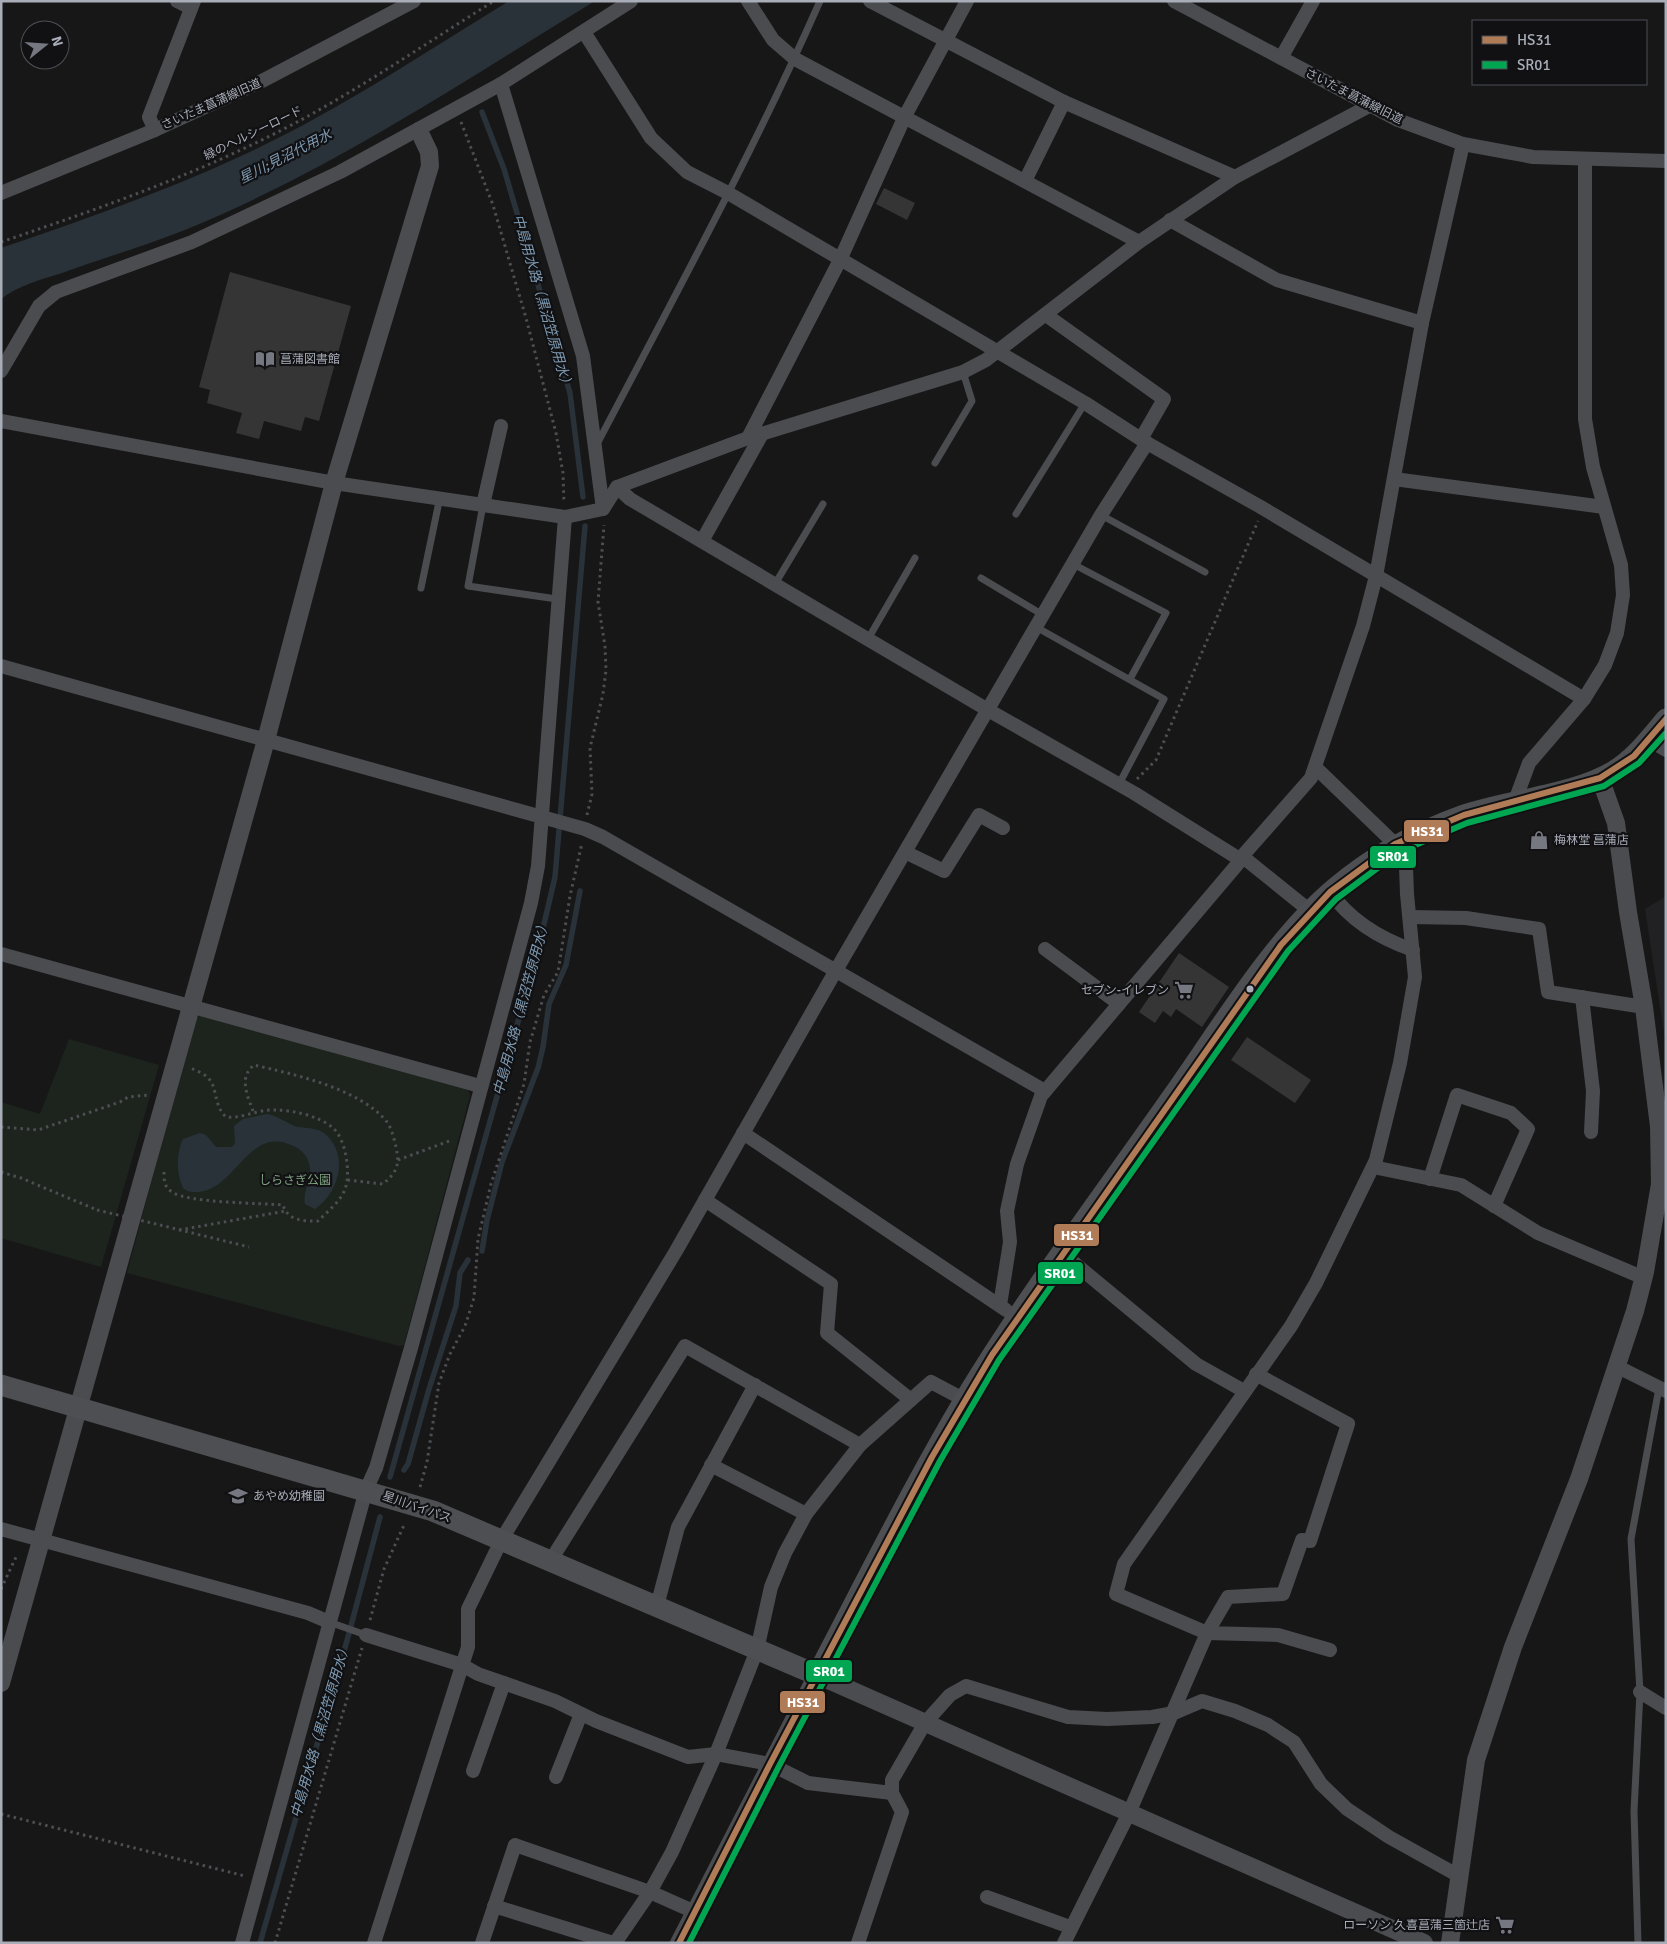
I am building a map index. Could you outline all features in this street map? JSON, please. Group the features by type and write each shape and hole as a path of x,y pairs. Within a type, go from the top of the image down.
{"main road":[{"path":"817,1675 932,1457 965,1400 1017,1319 1248,989 1310,911 1366,863 1400,842 1464,815 1600,778 1634,756 1657,745 1666,720"},
{"name":"星川バイパス","path":"1,1385 79,1406 433,1511 817,1675"}],"street":[{"path":"154,130 149,117 193,4 178,1"},
{"name":"さいたま菖蒲線旧道","path":"1,193 154,130 262,82 414,1"},
{"path":"1,371 38,306 56,292 192,242 340,172 419,131 501,84 631,1"},
{"path":"748,1 773,40 795,59 1139,242"},
{"path":"870,1 1064,102 1235,177"},
{"path":"748,438 840,260 905,116 967,1"},
{"name":"さいたま菖蒲線旧道","path":"1174,1 1369,106 1398,120 1463,144 1533,157 1585,160 1666,160"},
{"path":"1281,58 1313,1"},
{"path":"584,32 651,138 687,172 728,193 1085,402 1144,441 1264,509 1584,699"},
{"path":"501,84 579,339 588,379 600,509"},
{"path":"1025,181 1064,102"},
{"path":"1,421 334,483 440,497 483,505 569,516 600,509 617,487 748,438 963,372 986,360 1170,220 1235,177 1369,106"},
{"path":"1,1683 266,740 334,483 430,166 429,152 419,131"},
{"path":"1000,1306 1010,1242 1007,1211 1017,1164 1041,1096 1311,778 1315,768 1363,626 1376,576 1422,323 1463,144"},
{"path":"1515,801 1529,763 1584,699 1605,666 1618,633 1623,595 1621,565 1593,467 1585,419 1585,160"},
{"path":"1170,220 1277,280 1422,323"},
{"path":"374,1943 468,1647 468,1609 502,1539 705,1200 835,972 1144,441 1164,399 1046,315"},
{"path":"483,505 501,426"},
{"path":"702,541 762,434"},
{"path":"1394,478 1604,507"},
{"path":"617,487 630,499 988,710 1119,783 1242,858 1310,911"},
{"path":"242,1943 334,1624 366,1490 376,1468 406,1366 530,903 538,866 544,817 557,599 569,516"},
{"path":"1,666 573,824 603,838 1045,1091"},
{"path":"1315,768 1400,842 1416,977 1400,1063 1372,1167 1316,1283 1291,1326 1124,1564 1116,1594 1207,1633 1278,1635 1330,1650"},
{"path":"1450,1943 1476,1760 1513,1647 1579,1480 1635,1311 1644,1278 1660,1184 1660,1126 1644,1007 1628,912 1616,823 1600,778"},
{"path":"905,852 944,871 979,815 1004,828"},
{"path":"1330,892 1339,905 1366,926 1394,943 1413,950"},
{"path":"1410,917 1466,918 1539,929 1548,992 1644,1007"},
{"path":"1045,949 1119,1004"},
{"path":"1,954 480,1086"},
{"path":"1582,997 1594,1091 1591,1132"},
{"path":"1430,1179 1457,1096 1511,1113 1528,1129 1494,1206"},
{"path":"743,1133 1017,1319"},
{"path":"1372,1167 1460,1185 1538,1233 1644,1278"},
{"path":"705,1200 831,1284 827,1333 911,1400"},
{"path":"1062,1253 1196,1364 1244,1391"},
{"path":"550,1560 685,1346 860,1445"},
{"path":"1616,1366 1662,1390"},
{"path":"1064,1943 1129,1813 1174,1713 1207,1633 1228,1597 1283,1594 1302,1540 1310,1542 1348,1424 1256,1374"},
{"path":"494,1906 614,1943 650,1892 672,1852 716,1754 757,1650 771,1587 785,1553 806,1514 860,1445 931,1382 965,1400"},
{"path":"657,1606 678,1527 755,1385"},
{"path":"711,1466 806,1514"},
{"path":"1,1529 308,1613 334,1624"},
{"path":"365,1632 462,1665 478,1674 555,1701 581,1714 688,1757 716,1754 770,1764 808,1783 892,1793"},
{"path":"679,1943 817,1675 1424,1943"},
{"path":"474,1771 504,1683"},
{"path":"858,1943 902,1812 892,1793 892,1780 926,1723 950,1695 966,1686 1068,1717 1107,1719 1174,1713 1202,1701 1235,1711 1268,1725 1294,1742 1321,1784 1347,1810 1388,1838 1459,1876"},
{"path":"1640,1692 1666,1708"},
{"path":"556,1777 581,1714"},
{"path":"482,1943 514,1846 650,1892 694,1912"},
{"path":"987,1897 1070,1928"}],"lane":[{"path":"595,449 728,193 795,59 820,1"},
{"path":"935,463 972,401 963,372"},
{"path":"1016,514 1085,402"},
{"path":"421,588 440,497"},
{"path":"774,584 822,504"},
{"path":"483,505 468,586 557,599"},
{"path":"1101,515 1206,572"},
{"path":"868,639 915,558"},
{"path":"1073,564 1166,613 1130,679"},
{"path":"981,578 1040,621 1164,699 1119,783"},
{"path":"1638,1943 1634,1812 1640,1692 1631,1539 1662,1390"},
{"path":"334,1624 365,1632"}],"path":[{"name":"緑のヘルシーロード","path":"1,242 128,198 228,156 309,115 494,1"},
{"path":"462,124 492,205 547,396 563,473 569,516"},
{"path":"587,819 592,794 590,748 603,694 606,670 605,646 598,602 604,527 600,509"},
{"path":"1119,783 1136,780 1156,760 1215,618 1264,509"},
{"path":"417,1494 427,1462 439,1383 450,1354 465,1326 474,1298 477,1245 491,1184 524,1084 530,1042 544,996 558,972 570,896 583,840"},
{"path":"253,1111 245,1081 249,1068 254,1065 304,1076 368,1105 387,1123 393,1136 398,1168 383,1184 347,1180"},
{"path":"164,1171 166,1187 173,1193 198,1199 284,1204 286,1211 292,1218 318,1221 345,1190 349,1171 346,1155 334,1128 311,1117 276,1110 253,1111 233,1118 226,1117 216,1104 212,1083 208,1077 190,1067 188,1076"},
{"path":"1,1127 38,1130 120,1102 128,1097 153,1096"},
{"path":"398,1160 452,1140 465,1143"},
{"path":"1,1172 21,1178 97,1210 249,1246"},
{"path":"179,1230 286,1211"},
{"path":"275,1943 384,1569 408,1517"},
{"path":"1,1589 16,1557 22,1553"},
{"path":"1,1814 259,1880"}],"shaded area":[{"path":"1666,896 1666,1046 1645,909"}],"green space":[{"name":"しらさぎ公園","path":"202,1014 468,1090 470,1096 404,1345 399,1346 127,1273 195,1019"},
{"path":"69,1039 159,1065 101,1267 1,1238 1,1102 40,1114"}],"water":[{"name":"星川;見沼代用水","path":"509,1 595,1 394,124 292,181 239,207 185,230 29,284 14,290 1,299 1,248 152,194 276,139 377,83"},
{"path":"267,1114 298,1127 321,1131 332,1142 337,1151 338,1173 330,1193 323,1202 315,1209 305,1204 305,1194 310,1174 308,1160 297,1148 276,1142 264,1144 252,1151 222,1182 210,1189 193,1192 183,1188 179,1176 178,1163 183,1139 200,1133 206,1135 216,1147 231,1147 235,1144 234,1126 243,1119"}],"building":[{"path":"884,188 915,203 907,220 876,204"},
{"path":"230,272 351,306 319,421 305,417 301,431 264,421 259,439 236,433 242,413 207,403 210,390 199,387"},
{"path":"1179,953 1229,987 1202,1027 1176,1009 1171,1017 1163,1011 1155,1023 1139,1012"},
{"path":"1247,1037 1311,1080 1295,1103 1231,1060"}],"waterway":[{"name":"中島用水路（黒沼笠原用水）","path":"482,112 504,169 570,393 583,497"},
{"name":"中島用水路（黒沼笠原用水）","path":"390,1477 537,954 555,877 585,526"},
{"path":"482,1251 487,1220 502,1162 538,1068 549,1004 566,965 580,891"},
{"path":"404,1470 408,1464 429,1389 456,1306 460,1273 468,1260"},
{"name":"中島用水路（黒沼笠原用水）","path":"260,1943 348,1637 380,1517"}],"transit line":[{"name":"HS31","path":"679,1943 770,1764 932,1457 992,1355 1281,945 1330,892 1395,844 1464,815 1600,778 1634,756 1666,719"},
{"name":"SR01","path":"689,1943 778,1768 940,1461 999,1360 1288,951 1336,899 1399,852 1467,823 1604,786 1639,763 1666,733"}],"place":[{"name":"菖蒲図書館","path":"265,359"},
{"name":"梅林堂 菖蒲店","path":"1539,840"},
{"name":"セブン-イレブン","path":"1184,990"},
{"name":"あやめ幼稚園","path":"238,1496"},
{"name":"ローソン 久喜菖蒲三箇辻店","path":"1505,1925"}]}
